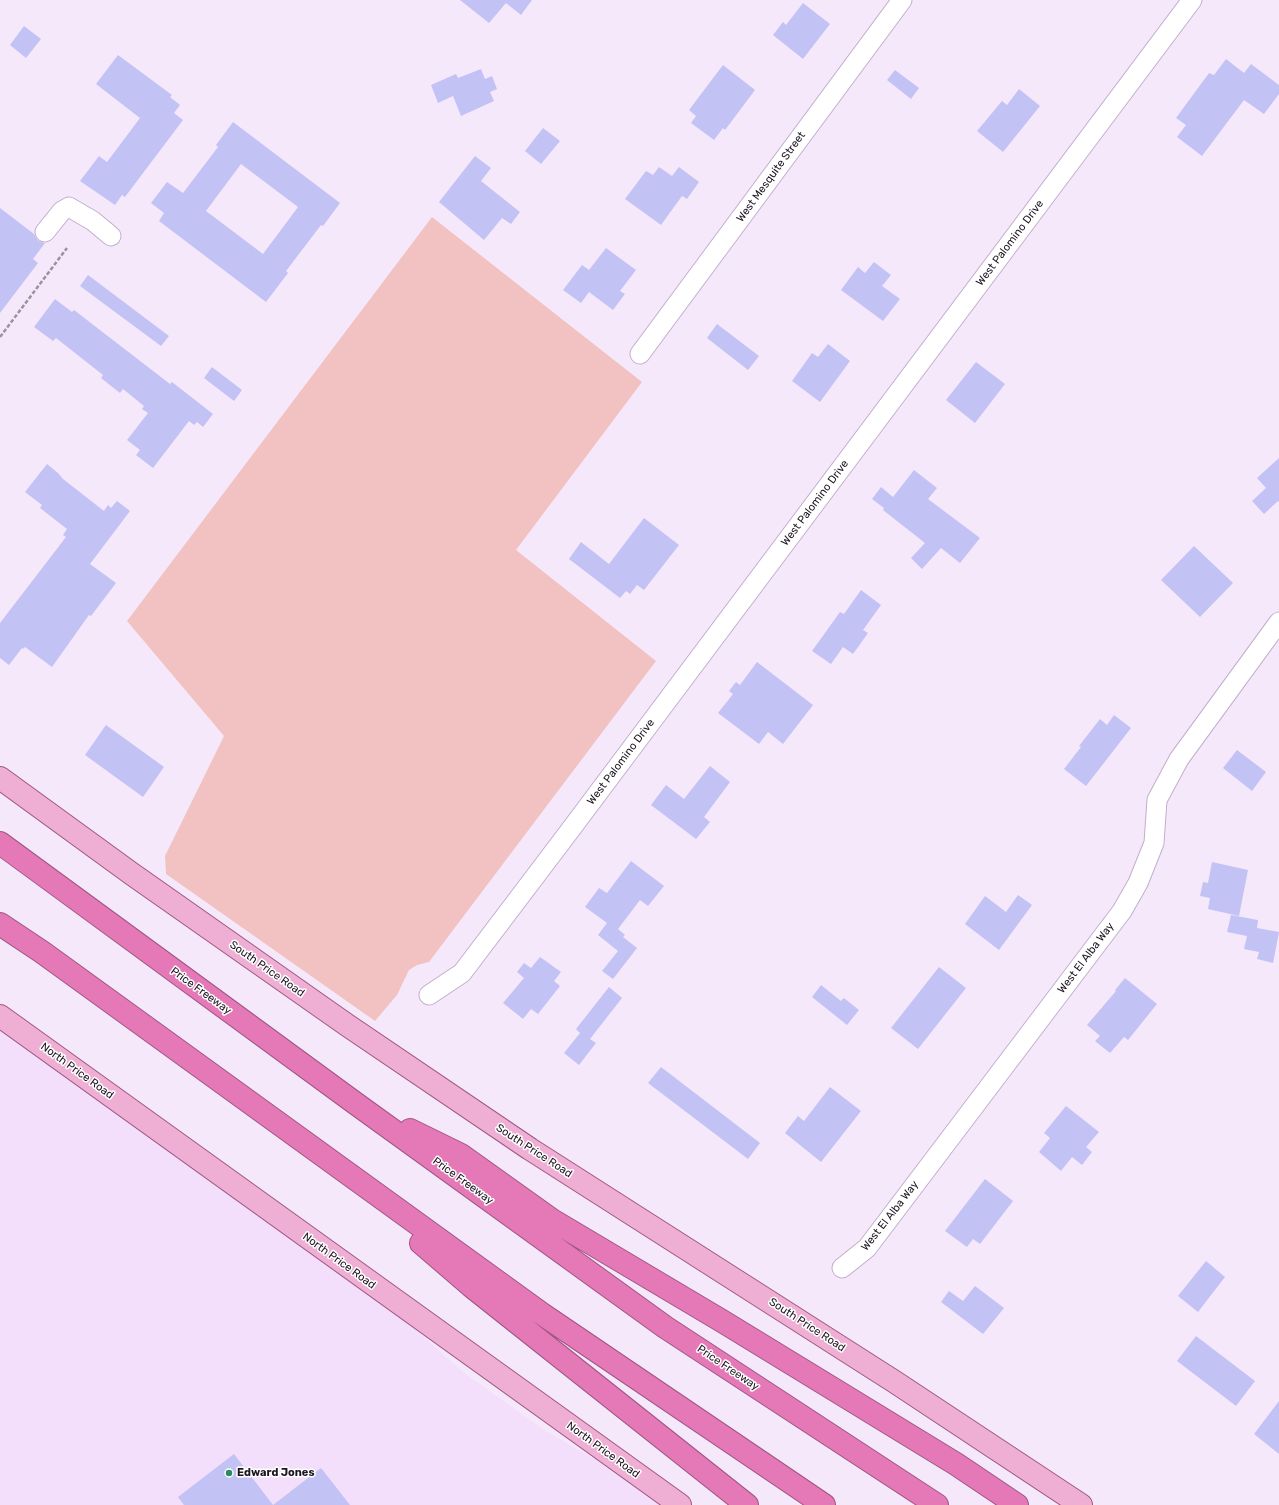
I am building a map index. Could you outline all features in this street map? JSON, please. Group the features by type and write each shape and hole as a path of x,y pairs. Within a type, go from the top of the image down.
{"highway":[{"name":"Price Freeway","path":"0,843 354,1104 665,1327 937,1505"},
{"path":"0,924 42,952 542,1314 824,1505"},
{"path":"354,1104 461,1155 552,1220 722,1321 956,1464 1017,1505"},
{"path":"309,1145 471,1286 747,1505"}],"main road":[{"name":"South Price Road","path":"1,780 347,1025 530,1149 895,1382 1081,1505"},
{"name":"North Price Road","path":"0,1016 680,1505"}],"street":[{"name":"West Palomino Drive","path":"428,995 462,973 1192,0"},
{"name":"West Mesquite Street","path":"640,354 898,1"},
{"path":"45,232 62,211 69,208 94,221 112,236"},
{"name":"West El Alba Way","path":"842,1268 867,1248 1122,911 1138,883 1154,844 1157,800 1179,759 1279,622"}],"path":[{"path":"0,337 67,248"}],"shaded area":[{"path":"432,217 642,382 516,550 656,661 429,962 417,965 409,970 397,995 375,1021 166,874 165,856 224,736 127,621"},
{"path":"0,1029 408,1323 463,1372 544,1430 596,1460 660,1505 0,1505"}],"building":[{"path":"460,0 532,0 521,15 506,3 489,23"},
{"path":"803,3 830,24 803,59 773,35 783,22 786,25"},
{"path":"24,26 41,39 26,58 10,45"},
{"path":"118,55 172,95 170,97 180,105 174,113 183,120 125,197 122,195 115,205 80,181 99,156 107,162 140,118 96,84"},
{"path":"1226,59 1244,73 1251,64 1279,85 1279,94 1264,114 1244,100 1202,156 1177,137 1186,125 1176,118 1209,73 1214,75"},
{"path":"723,65 755,90 725,130 723,128 714,140 691,123 696,116 689,110"},
{"path":"481,69 485,79 492,76 497,89 490,92 494,101 461,116 453,96 438,103 431,85 456,74 458,78"},
{"path":"895,70 919,88 911,99 887,80"},
{"path":"1019,89 1040,106 1003,152 977,131 1002,101 1007,105"},
{"path":"233,122 340,203 286,271 288,273 266,302 159,221 164,213 151,203 167,182 183,193 218,147 216,145","holes":["241,164 298,207 263,254 206,211"]},
{"path":"543,128 560,141 541,164 525,151"},
{"path":"475,156 491,168 481,181 520,212 511,224 502,218 484,240 439,202"},
{"path":"659,167 672,176 679,167 699,182 687,199 682,196 661,225 625,199 646,171 653,175"},
{"path":"0,208 34,234 38,241 45,243 33,259 38,263 0,313"},
{"path":"606,248 636,270 620,291 625,294 613,310 589,292 581,303 563,290 582,265 589,270"},
{"path":"874,262 891,275 882,286 900,299 883,321 841,290 858,267 865,273"},
{"path":"88,275 169,336 161,346 80,286"},
{"path":"55,299 72,312 74,310 170,384 172,382 213,414 203,427 197,422 194,425 189,421 153,468 136,455 140,450 127,440 148,413 142,409 144,406 123,389 120,393 101,378 103,375 56,338 53,341 34,327"},
{"path":"717,324 759,356 748,370 707,338"},
{"path":"828,344 850,361 820,402 792,381 812,353 818,357"},
{"path":"976,362 1005,384 975,423 946,400"},
{"path":"212,367 242,390 234,401 204,378"},
{"path":"1279,458 1279,502 1278,501 1264,514 1252,501 1266,488 1257,478"},
{"path":"47,464 63,479 104,511 108,505 111,508 117,501 130,511 90,564 116,583 91,616 89,615 52,667 25,647 23,649 22,648 9,665 0,658 0,623 66,537 63,535 67,529 40,508 42,505 25,492"},
{"path":"914,470 937,488 928,499 980,538 960,563 941,548 922,569 911,558 925,543 883,510 884,508 872,499 881,487 893,497"},
{"path":"644,518 679,545 644,590 637,585 630,594 626,591 620,598 569,559 581,542 609,564"},
{"path":"1194,546 1233,583 1200,617 1161,580"},
{"path":"861,590 881,605 863,630 868,633 853,654 843,647 831,664 812,651 840,612 844,614"},
{"path":"757,662 813,705 783,744 768,732 759,744 718,713 733,694 729,691 736,682 740,685"},
{"path":"1114,715 1131,728 1086,786 1064,769 1081,747 1079,746 1100,719 1107,725"},
{"path":"106,725 164,767 143,797 85,755"},
{"path":"1237,750 1266,772 1252,791 1223,768"},
{"path":"710,766 730,782 704,817 710,822 696,839 651,805 666,785 684,799"},
{"path":"631,861 664,886 648,906 640,900 618,929 625,935 623,937 637,948 613,979 602,971 618,951 598,935 607,923 585,907 599,888 607,893"},
{"path":"1212,862 1248,870 1239,916 1208,909 1210,898 1200,896 1203,882 1208,883"},
{"path":"1018,895 1032,905 999,950 965,924 985,896 1006,912"},
{"path":"1231,915 1258,920 1257,928 1279,932 1273,963 1257,959 1259,952 1244,949 1247,936 1227,932"},
{"path":"540,957 561,972 554,981 560,986 538,1014 531,1009 523,1019 503,1003 524,978 517,972 524,963 531,968"},
{"path":"939,967 966,988 918,1049 891,1028"},
{"path":"1125,978 1157,1004 1128,1040 1124,1037 1110,1053 1095,1041 1100,1036 1087,1025"},
{"path":"821,985 841,1001 844,998 859,1010 847,1025 812,997"},
{"path":"609,987 622,998 590,1039 596,1043 579,1065 564,1053 580,1033 576,1029"},
{"path":"661,1067 760,1143 748,1159 648,1083"},
{"path":"830,1087 861,1111 821,1162 785,1133 798,1116 804,1121"},
{"path":"1066,1106 1099,1132 1086,1147 1092,1152 1082,1165 1072,1157 1061,1171 1039,1152 1050,1138 1044,1133"},
{"path":"985,1179 1013,1201 980,1244 973,1239 967,1247 945,1231"},
{"path":"1206,1261 1225,1277 1198,1312 1178,1296"},
{"path":"975,1286 1004,1308 983,1334 941,1302 949,1291 963,1301"},
{"path":"1196,1336 1255,1381 1236,1406 1177,1361"},
{"path":"1279,1401 1279,1454 1254,1434"},
{"name":"Edward Jones","path":"234,1454 273,1505 184,1505 178,1497"},
{"name":"Edward Jones","path":"321,1468 350,1505 273,1505"}],"place":[{"name":"Edward Jones","path":"229,1473"}]}
